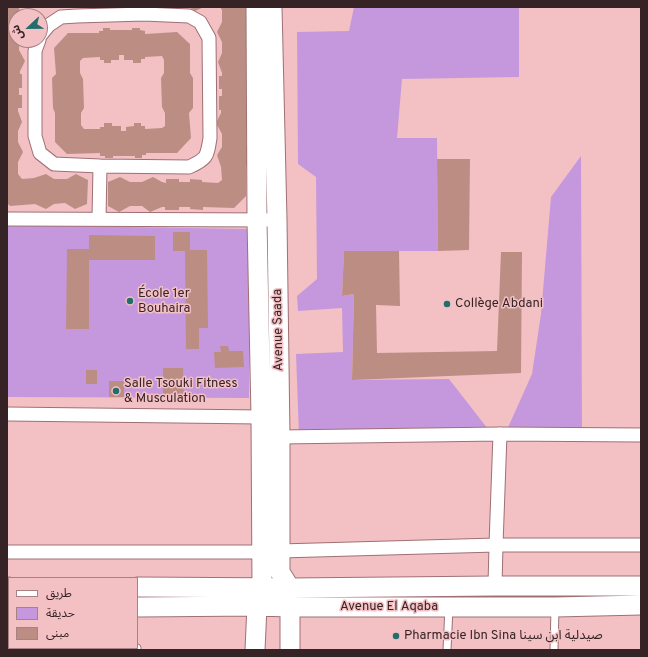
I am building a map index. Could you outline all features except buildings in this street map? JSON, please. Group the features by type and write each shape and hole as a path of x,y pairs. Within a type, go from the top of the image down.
{"street":[{"name":"Avenue Saada","path":"256,7 257,220 261,417 271,551 280,572 290,588"},
{"name":"Avenue Saada","path":"256,650 257,606 271,551 280,437 272,7"},
{"path":"36,48 34,136 40,153 54,164 189,167 201,162 208,153 210,138 209,38 200,22 189,16 144,11 62,18 48,25"},
{"path":"99,219 100,166"},
{"path":"7,219 277,220"},
{"path":"7,414 261,417 280,437 500,434 641,435"},
{"path":"495,586 500,434"},
{"path":"7,552 271,551 496,545 641,545"},
{"name":"Avenue El Aqaba","path":"138,587 290,588 641,586"},
{"path":"290,588 290,650"},
{"name":"Avenue El Aqaba","path":"138,607 555,607 641,605"}],"lane":[{"path":"447,650 449,607"},
{"path":"554,650 555,607"}],"green space":[{"path":"354,7 519,7 519,77 402,79 397,138 437,138 438,251 344,251 342,296 354,294 352,380 449,379 488,429 299,435 296,354 343,352 342,308 298,311 297,296 317,279 316,177 298,164 297,32 349,31"},
{"path":"581,156 582,432 506,432 532,374 541,314 551,197"},
{"path":"7,225 250,229 249,398 7,397"}],"place":[{"name":"École 1er Bouhaira","path":"130,301"},
{"name":"Collège Abdani","path":"447,304"},
{"name":"Salle Tsouki Fitness & Musculation","path":"116,391"},
{"name":"Pharmacie Ibn Sina صيدلية ابن سينا","path":"396,636"}]}
